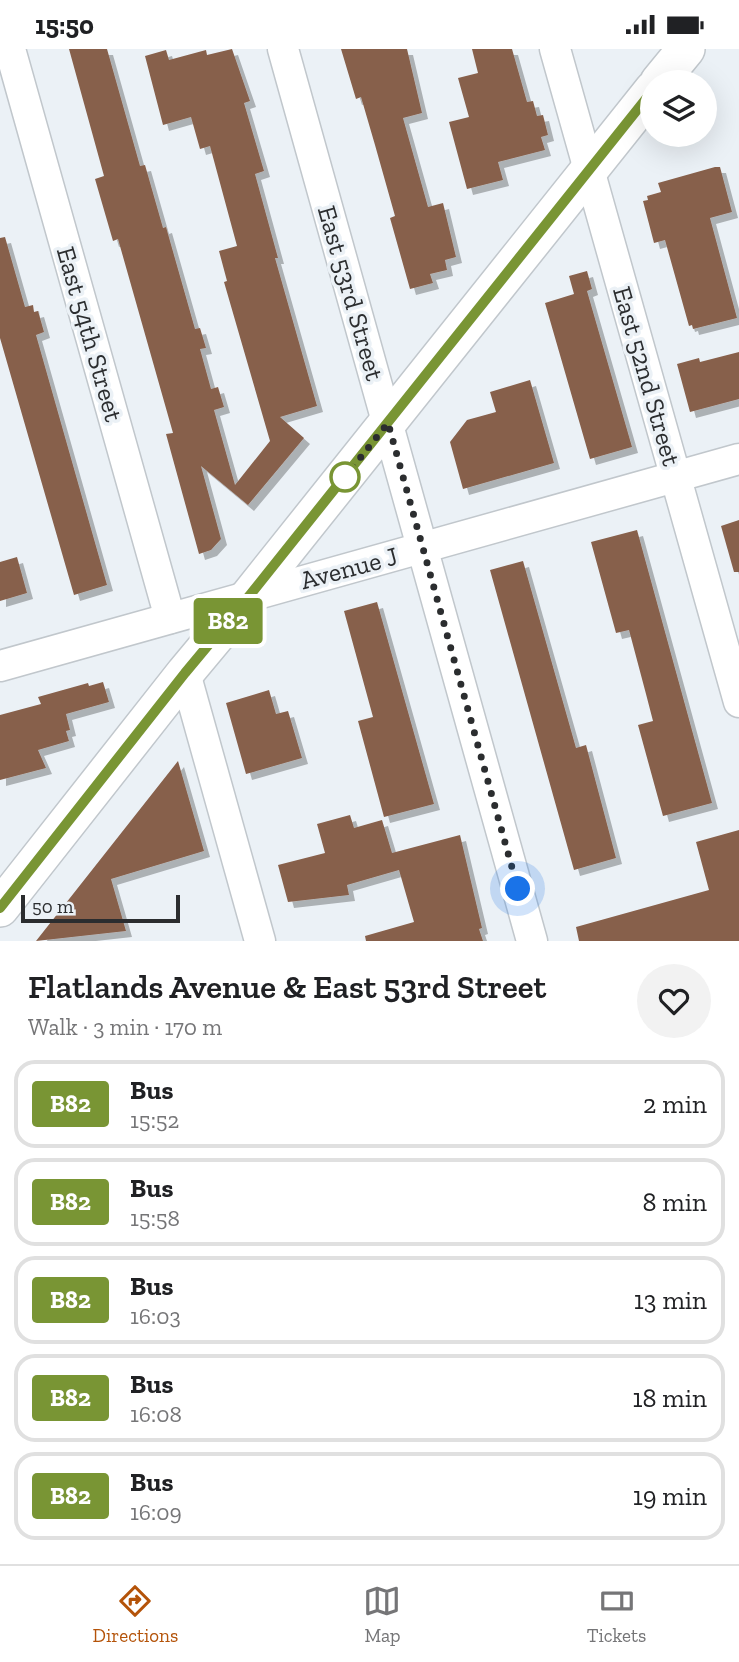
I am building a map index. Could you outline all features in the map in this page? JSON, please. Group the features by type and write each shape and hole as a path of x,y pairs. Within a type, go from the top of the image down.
{"main road":[{"path":"668,70 685,49"},
{"path":"0,908 640,106"}],"street":[{"name":"East 54th Street","path":"10,49 170,618"},
{"name":"East 53rd Street","path":"283,49 532,941"},
{"name":"East 52nd Street","path":"555,49 739,702"},
{"name":"Avenue J","path":"0,666 739,459"},
{"path":"185,673 260,941"}],"building":[{"path":"69,49 107,49 140,166 145,165 163,228 166,227 195,329 200,328 206,348 200,349 211,389 218,387 224,407 214,410 235,485 270,441 224,282 227,281 219,251 237,246 210,146 200,149 191,117 163,125 145,56 166,50 169,60 206,50 207,55 232,49 250,101 244,103 264,171 255,174 278,258 275,258 317,406 280,417 304,438 248,505 201,466 221,539 211,550 199,554 166,434 173,433 118,239 113,241 95,179 104,176"},
{"path":"341,49 407,49 422,113 403,118 428,207 443,203 456,257 445,260 447,270 430,274 433,283 410,289 390,218 395,216 375,145 361,97 356,99"},
{"path":"472,49 512,49 527,102 533,101 537,116 543,115 548,135 541,137 545,150 498,162 503,180 467,189 449,122 469,117 458,78 478,73"},
{"path":"720,167 732,212 710,218 737,318 693,329 692,325 689,326 665,240 654,243 643,201 648,200 647,196 661,192 658,183"},
{"path":"5,237 25,307 33,305 34,312 38,311 44,332 36,335 107,585 74,595 0,338 0,238"},
{"path":"587,271 592,289 587,291 632,447 590,459 545,303 574,294 569,276"},
{"path":"739,352 739,399 690,412 677,364 699,358 700,362"},
{"path":"530,380 554,463 463,489 450,442 467,420 496,412 490,392"},
{"path":"739,520 739,572 734,572 721,526"},
{"path":"637,530 712,803 663,816 638,725 653,721 646,694 629,630 616,633 591,542"},
{"path":"17,557 27,593 0,601 0,562"},
{"path":"523,561 576,748 586,745 616,858 574,870 490,570"},
{"path":"377,602 434,804 384,817 358,721 373,717 344,611"},
{"path":"103,682 109,702 66,714 70,730 66,731 69,741 38,750 46,768 0,780 0,715 41,704 38,697 88,683 89,686"},
{"path":"269,690 276,714 288,711 302,758 246,774 226,703"},
{"path":"178,761 204,851 111,879 126,931 36,941"},
{"path":"350,815 354,828 382,820 392,853 460,835 483,941 366,941 365,936 414,922 399,870 347,885 349,895 288,902 278,865 325,853 317,824"},
{"path":"739,830 739,941 579,941 576,927 709,890 696,842"}],"bus line":[{"name":"B82","path":"0,908 640,106"}],"route":[{"path":"345,477 388,423 518,889"}]}
